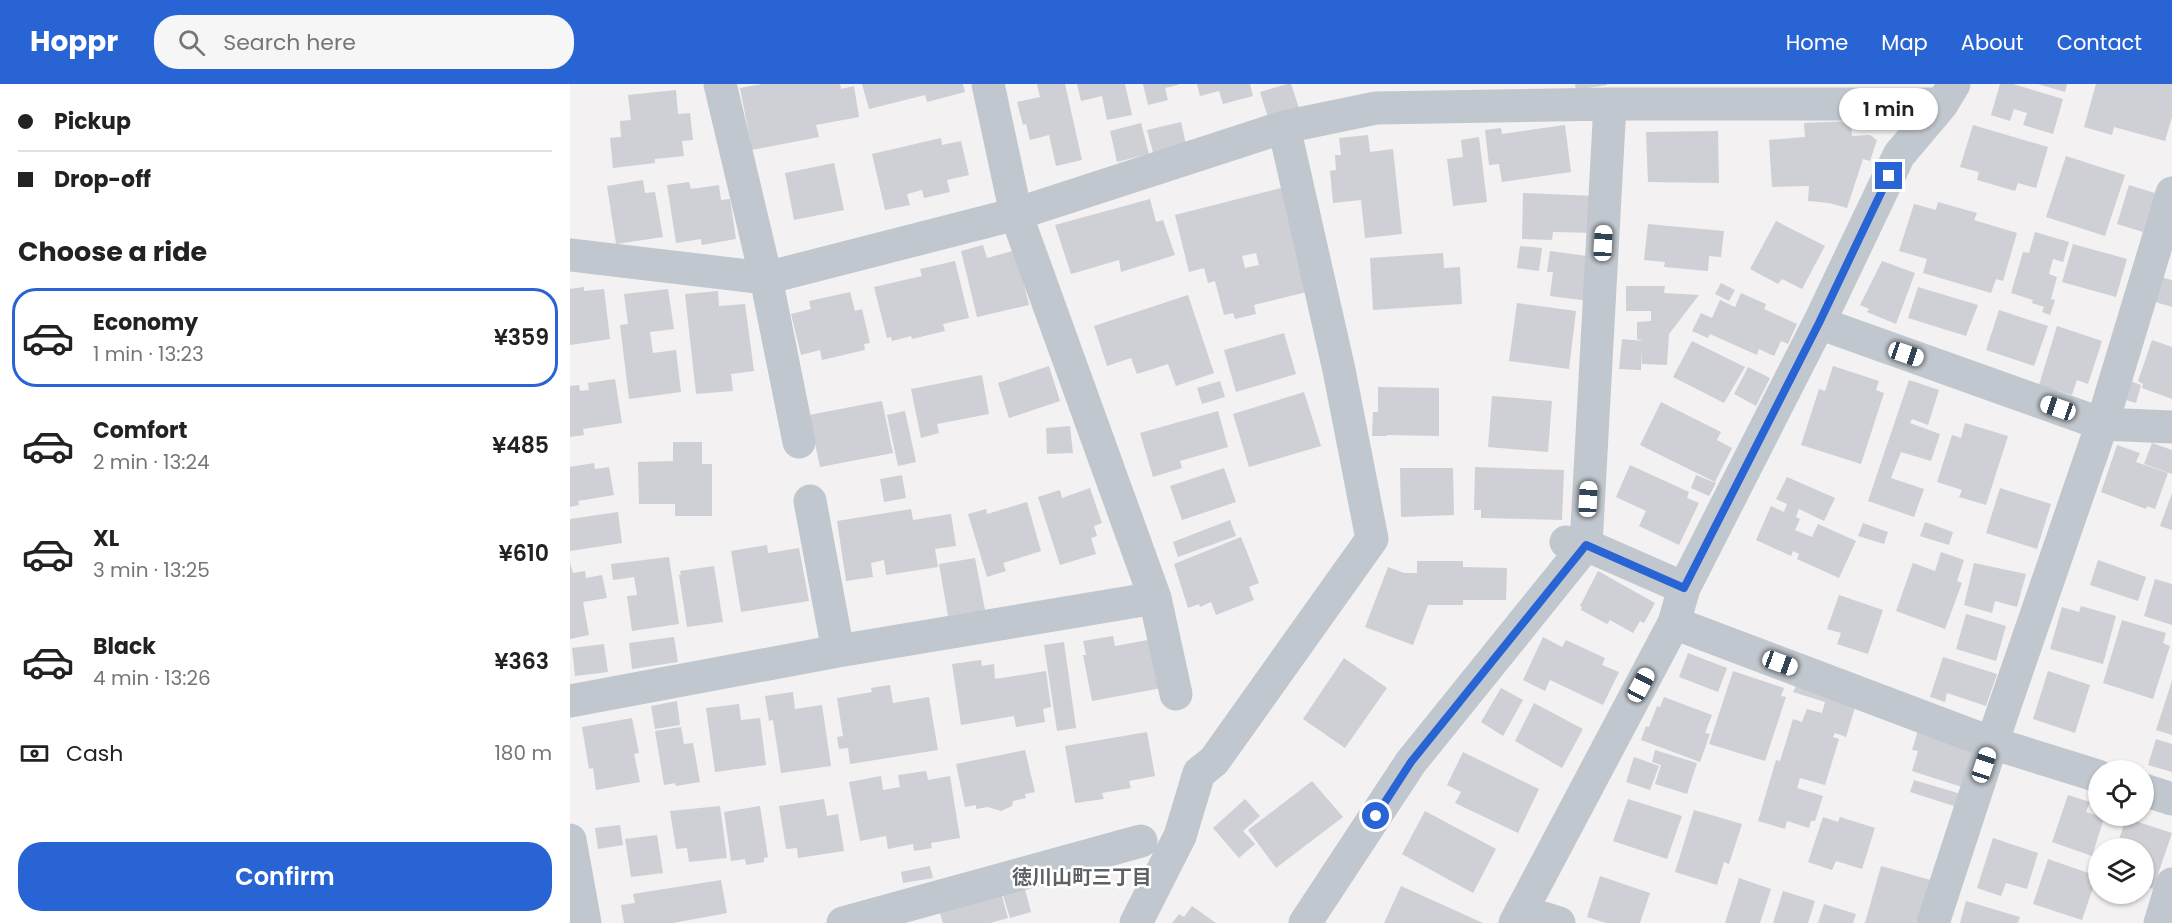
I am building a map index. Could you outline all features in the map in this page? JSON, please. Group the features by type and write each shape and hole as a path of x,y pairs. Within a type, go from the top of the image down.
{"street":[{"path":"720,84 766,278 800,442"},
{"path":"988,84 1016,214 1155,598 1176,694"},
{"path":"570,255 766,278 1016,214 1284,127 1376,108 1948,94"},
{"path":"1559,923 1518,917 1674,623 1684,588 1819,323 1899,155 1948,94"},
{"path":"1305,923 1411,762 1574,543 1610,104"},
{"path":"1136,923 1180,836 1199,773 1214,761 1372,539 1339,370 1284,127"},
{"path":"1934,923 1992,742 2102,424 2172,193"},
{"path":"1819,323 2102,424 2172,427"},
{"path":"810,501 838,651"},
{"path":"1574,543 1684,588"},
{"path":"570,701 838,651 1155,598"},
{"path":"1674,623 1992,742 2088,773"},
{"path":"2154,793 2172,799"},
{"path":"570,840 585,923"},
{"path":"843,923 1141,841"},
{"path":"2160,923 2172,884"}],"building":[{"path":"762,84 840,84 841,89 854,86 859,117 816,125 819,137 752,150 740,88"},
{"path":"862,84 963,84 965,92 927,102 925,95 869,109"},
{"path":"1037,84 1065,84 1082,160 1056,166 1049,135 1030,140 1017,102 1040,97"},
{"path":"1077,84 1125,84 1132,115 1107,120 1102,96 1081,101"},
{"path":"1143,84 1178,85 1165,88 1168,100 1148,105"},
{"path":"1197,84 1250,84 1253,96 1223,104 1219,91 1200,96"},
{"path":"1291,84 1302,117 1271,127 1260,92"},
{"path":"1575,84 1607,84 1607,85 1576,90"},
{"path":"2000,84 2013,84 2063,99 2053,134 2023,125 2027,113 2014,109 2010,121 1991,115"},
{"path":"2038,84 2067,84 2065,92"},
{"path":"2096,84 2172,84 2172,117 2165,141 2114,127 2112,135 2084,127"},
{"path":"676,90 678,114 690,113 693,140 682,141 684,156 655,159 655,163 613,168 610,138 621,137 620,121 631,120 628,95"},
{"path":"1851,121 1852,136 1870,135 1877,140 1870,161 1863,159 1847,208 1808,201 1809,186 1772,187 1769,140 1805,137 1804,123"},
{"path":"1181,122 1187,149 1154,156 1147,130"},
{"path":"1141,123 1149,154 1117,162 1110,131"},
{"path":"1565,125 1571,172 1502,182 1499,164 1489,165 1485,130 1501,128 1502,134"},
{"path":"1973,125 2048,147 2036,188 2018,183 2015,191 1977,180 1979,172 1960,167"},
{"path":"1718,131 1719,183 1648,182 1646,132"},
{"path":"1368,135 1370,152 1393,149 1402,234 1365,238 1361,200 1333,203 1330,171 1336,170 1335,155 1341,155 1339,138"},
{"path":"1479,137 1487,202 1453,206 1447,159 1463,157 1461,140"},
{"path":"941,138 942,145 961,141 969,175 947,180 950,192 924,198 922,190 907,194 910,205 885,210 872,154"},
{"path":"2066,156 2125,175 2105,236 2046,217"},
{"path":"834,163 844,210 794,220 785,173"},
{"path":"643,180 645,193 655,192 663,237 616,244 607,186"},
{"path":"689,182 691,189 719,185 721,200 730,199 736,239 702,245 701,239 676,243 667,185"},
{"path":"2129,185 2155,193 2143,232 2117,224"},
{"path":"1285,187 1311,291 1254,305 1256,314 1235,319 1233,313 1224,315 1215,281 1208,283 1204,268 1189,272 1175,215","holes":["1256,253 1259,265 1245,268 1242,256"]},
{"path":"1523,193 1595,196 1594,233 1553,232 1552,240 1522,239"},
{"path":"1150,199 1156,222 1163,220 1175,255 1121,272 1119,260 1071,274 1055,225"},
{"path":"1938,202 1977,213 1974,220 2017,233 2003,281 1996,279 1991,293 1923,273 1927,259 1899,251 1914,204 1936,210"},
{"path":"1776,221 1825,246 1802,289 1782,279 1778,284 1750,269"},
{"path":"1648,224 1724,231 1721,257 1709,256 1708,271 1664,267 1665,262 1644,260"},
{"path":"2035,232 2069,242 2063,262 2053,259 2049,274 2057,277 2051,299 2055,300 2050,315 2042,312 2044,307 2032,303 2033,300 2011,293 2023,252 2029,253"},
{"path":"2073,244 2127,259 2116,297 2062,282"},
{"path":"983,245 987,258 1016,250 1029,305 977,317 961,251"},
{"path":"1520,246 1542,248 1539,271 1517,268"},
{"path":"1550,251 1602,258 1589,301 1550,296 1553,272 1547,272"},
{"path":"1443,253 1444,268 1460,267 1462,304 1373,310 1370,258"},
{"path":"955,261 969,318 943,324 945,331 912,339 911,336 892,341 891,337 887,338 874,287 922,276 920,269"},
{"path":"1882,261 1915,273 1896,324 1867,312 1869,309 1860,305"},
{"path":"2160,277 2172,280 2172,307 2152,301"},
{"path":"1721,283 1735,290 1729,301 1715,294"},
{"path":"1626,286 1665,286 1664,293 1699,295 1669,334 1667,365 1642,364 1642,349 1641,370 1619,369 1622,339 1643,341 1637,339 1637,322 1651,321 1651,311 1626,311"},
{"path":"584,287 584,291 604,289 610,339 570,345 570,289"},
{"path":"1918,287 1978,305 1966,336 1908,318"},
{"path":"668,289 674,329 650,332 653,353 676,350 681,392 629,399 620,325 628,324 624,294"},
{"path":"718,291 719,306 745,304 754,371 731,374 733,391 696,394 685,294"},
{"path":"850,292 855,311 862,309 870,343 864,344 865,350 822,360 820,350 801,355 791,314 811,309 809,301"},
{"path":"1741,293 1766,304 1764,309 1797,324 1788,344 1781,341 1774,356 1759,349 1757,355 1710,334 1708,338 1692,331 1701,313 1712,318 1720,300 1735,307"},
{"path":"1188,295 1214,373 1176,386 1168,364 1137,374 1131,358 1107,366 1094,326"},
{"path":"1517,303 1576,311 1569,369 1509,361"},
{"path":"1999,310 2048,326 2034,366 1986,350"},
{"path":"2057,326 2102,341 2088,384 2077,380 2072,395 2039,385"},
{"path":"1284,333 1296,374 1236,392 1224,350"},
{"path":"2152,340 2172,347 2172,399 2142,388 2143,384 2138,381"},
{"path":"1692,341 1745,367 1724,403 1673,377"},
{"path":"1049,366 1060,401 1009,418 998,383"},
{"path":"1833,366 1879,381 1876,390 1884,393 1861,464 1801,445 1819,389 1825,391"},
{"path":"1748,367 1770,378 1756,406 1734,394"},
{"path":"982,375 989,414 937,424 939,433 921,438 911,389"},
{"path":"615,379 622,423 583,429 584,435 570,437 570,386 579,385 580,391 589,390 588,383"},
{"path":"1909,380 1939,390 1928,425 1912,419 1910,423 1940,434 1931,461 1901,452 1891,478 1924,489 1914,517 1868,501"},
{"path":"2128,380 2141,385 2136,403 2122,399"},
{"path":"1220,381 1225,397 1202,404 1197,388"},
{"path":"1378,387 1439,388 1439,436 1372,436 1373,412 1378,412"},
{"path":"1304,392 1321,446 1249,467 1233,414"},
{"path":"1492,396 1552,401 1548,452 1488,447"},
{"path":"882,401 893,453 820,467 809,415"},
{"path":"1661,402 1721,432 1717,440 1732,448 1715,482 1640,445"},
{"path":"905,411 916,462 898,466 887,415"},
{"path":"1218,411 1228,447 1180,461 1182,468 1153,477 1140,433"},
{"path":"1965,423 2008,436 1986,505 1959,497 1962,490 1937,482 1952,435 1961,438"},
{"path":"1070,426 1073,453 1047,454 1046,428"},
{"path":"673,442 702,442 702,464 712,464 712,516 675,516 675,504 639,504 638,462 673,461"},
{"path":"2152,443 2172,450 2172,474 2144,464"},
{"path":"2117,445 2140,453 2136,462 2168,473 2155,509 2147,506 2146,509 2101,492"},
{"path":"594,463 595,469 609,467 614,495 578,501 579,505 570,507 570,467"},
{"path":"1630,465 1689,492 1687,498 1699,503 1679,545 1639,526 1646,511 1616,497"},
{"path":"1475,467 1564,470 1562,520 1481,518 1481,510 1474,510"},
{"path":"1224,468 1236,502 1182,520 1170,486"},
{"path":"1400,468 1453,468 1454,515 1401,517"},
{"path":"902,475 906,498 884,502 880,479"},
{"path":"1696,475 1716,483 1709,496 1691,488"},
{"path":"1787,477 1835,498 1824,521 1799,509 1796,517 1800,519 1795,530 1812,537 1818,524 1856,541 1839,578 1797,559 1799,554 1793,551 1791,556 1756,540 1771,506 1784,512 1787,504 1776,499"},
{"path":"1090,488 1102,523 1094,526 1097,536 1091,538 1096,554 1060,565 1038,497 1060,490 1062,498"},
{"path":"2000,488 2051,504 2037,549 1986,533"},
{"path":"2172,493 2172,530 2160,526"},
{"path":"1027,502 1041,551 1003,563 1006,571 987,577 968,514 986,509 987,514"},
{"path":"911,509 913,520 951,514 956,546 935,549 938,567 886,575 884,560 871,563 873,577 846,581 837,521"},
{"path":"618,512 622,543 570,551 570,519"},
{"path":"1230,520 1236,536 1178,557 1173,542"},
{"path":"1925,522 1953,532 1949,545 1920,536"},
{"path":"1863,523 1888,532 1884,544 1858,536"},
{"path":"1241,537 1259,583 1249,587 1254,600 1216,615 1211,602 1200,607 1199,604 1188,608 1174,564"},
{"path":"767,545 768,553 799,548 809,601 741,612 731,551"},
{"path":"1941,552 1964,560 1957,581 1962,583 1945,629 1896,611 1913,563 1935,571"},
{"path":"669,557 679,624 632,631 627,596 637,595 634,577 613,580 611,564"},
{"path":"975,558 985,610 948,616 939,564"},
{"path":"2098,560 2146,577 2138,601 2090,585"},
{"path":"1417,561 1463,561 1463,567 1507,568 1506,600 1463,600 1463,605 1428,605 1413,645 1365,627 1388,567 1404,573 1417,573"},
{"path":"570,563 573,573 585,571 586,578 602,575 607,598 583,602 589,635 570,639"},
{"path":"1974,563 2026,574 2017,607 1995,601 1992,613 1964,605"},
{"path":"714,566 723,622 687,627 680,571"},
{"path":"1598,571 1655,603 1644,623 1640,621 1633,633 1610,620 1607,624 1581,610 1580,606"},
{"path":"2155,579 2172,584 2172,625 2144,616"},
{"path":"1839,595 1883,610 1868,654 1837,644 1841,633 1827,629"},
{"path":"2081,606 2116,616 2103,664 2050,649 2062,607 2079,612"},
{"path":"1966,614 2006,626 1996,661 1956,649"},
{"path":"2122,620 2166,633 2163,643 2170,646 2153,699 2103,683"},
{"path":"1113,636 1115,646 1153,639 1162,688 1092,701 1083,655 1086,655 1083,641"},
{"path":"674,637 678,662 632,669 629,643"},
{"path":"1543,637 1562,647 1566,640 1605,658 1602,665 1619,672 1603,705 1550,680 1545,691 1523,680"},
{"path":"1064,642 1076,728 1057,731 1044,645"},
{"path":"604,644 608,672 575,676 572,648"},
{"path":"1688,653 1727,668 1718,692 1679,677"},
{"path":"1943,657 1997,674 1986,706 1947,693 1945,702 1930,697"},
{"path":"1344,658 1387,688 1345,748 1303,719"},
{"path":"981,660 982,666 994,664 995,679 1046,671 1051,707 1043,709 1045,722 1016,727 1014,716 961,725 952,664"},
{"path":"1733,671 1784,688 1781,696 1786,697 1765,761 1709,744"},
{"path":"2048,671 2090,685 2075,733 2033,719"},
{"path":"2172,681 2172,735 2156,730"},
{"path":"890,685 893,703 929,697 938,750 850,764 848,748 839,749 837,737 843,736 837,698 872,692 871,688"},
{"path":"1796,686 1856,704 1846,737 1835,733 1833,737 1839,739 1825,785 1800,778 1797,788 1823,796 1815,821 1811,821 1809,828 1787,821 1785,829 1758,821 1776,760 1780,761 1793,719 1802,722 1807,709 1822,713 1825,702 1793,692"},
{"path":"1501,688 1523,700 1503,736 1481,722"},
{"path":"793,692 795,709 822,705 831,766 781,773 773,720 769,721 765,696"},
{"path":"1664,697 1712,715 1705,733 1710,734 1700,762 1641,740 1646,726 1649,727 1657,706 1660,707"},
{"path":"677,701 680,725 655,729 651,706"},
{"path":"1534,703 1583,729 1562,768 1515,741"},
{"path":"739,704 741,720 760,718 766,765 715,772 706,708"},
{"path":"632,718 639,753 634,754 640,782 596,790 593,768 589,769 582,727"},
{"path":"1920,724 1976,743 1962,787 1912,771 1918,751 1912,750"},
{"path":"681,727 684,744 693,743 700,782 676,786 675,783 664,785 655,731"},
{"path":"1147,732 1155,776 1129,781 1131,788 1102,793 1104,799 1075,803 1065,746"},
{"path":"2156,739 2172,744 2172,772 2154,767 2154,760 2150,760"},
{"path":"1025,750 1035,792 1025,794 1026,798 1013,801 1012,806 1001,811 988,807 976,809 976,805 965,807 956,764"},
{"path":"1655,750 1697,763 1687,794 1655,784 1661,765 1652,762"},
{"path":"1463,752 1539,789 1518,833 1455,803 1461,792 1447,785"},
{"path":"1634,757 1659,766 1650,790 1626,782"},
{"path":"926,771 928,780 950,776 960,838 931,843 932,848 914,851 913,844 888,849 886,836 860,841 849,782 881,776 883,790 900,787 898,775"},
{"path":"1914,780 1961,794 1957,807 1910,792"},
{"path":"1312,781 1343,817 1276,868 1248,830"},
{"path":"2068,795 2088,801 2086,812 2088,813 2088,826 2101,826 2098,838 2088,838 2088,855 2052,842"},
{"path":"824,799 827,816 838,814 844,851 798,858 797,848 786,849 779,806"},
{"path":"1245,799 1260,816 1243,831 1255,844 1239,858 1213,828"},
{"path":"1628,799 1682,816 1667,859 1613,841"},
{"path":"720,806 727,858 689,862 687,848 676,849 670,811"},
{"path":"760,806 768,857 764,858 764,862 746,865 745,859 731,861 724,812"},
{"path":"1694,810 1742,824 1729,864 1724,862 1717,885 1675,872"},
{"path":"1425,811 1496,849 1473,893 1402,854"},
{"path":"1823,817 1838,822 1840,817 1875,828 1862,869 1836,861 1832,870 1808,862"},
{"path":"620,825 623,845 598,849 595,828"},
{"path":"2123,826 2151,826 2172,833 2154,886 2154,838 2120,838"},
{"path":"657,835 663,873 631,877 625,839"},
{"path":"1993,838 2038,853 2027,889 2006,883 2001,896 1977,888"},
{"path":"2048,859 2088,873 2088,902 2082,920 2033,904"},
{"path":"930,866 933,878 903,883 901,872"},
{"path":"1881,866 1934,881 1916,923 1865,923"},
{"path":"1600,876 1650,893 1640,923 1606,923 1587,917"},
{"path":"1739,878 1771,889 1760,923 1725,923"},
{"path":"721,880 727,913 673,923 624,923 621,905 635,903 633,894"},
{"path":"1024,886 1031,912 1010,918 1002,892"},
{"path":"1401,886 1483,923 1384,923"},
{"path":"1000,889 1008,918 990,923 943,923 939,910"},
{"path":"1783,891 1815,901 1808,923 1773,923"},
{"path":"1966,901 2020,917 2018,923 1960,923"},
{"path":"1824,904 1856,914 1853,923 1818,923"},
{"path":"1192,906 1216,923 1172,923 1179,914 1184,917"}],"district":[{"name":"徳川山町三丁目","path":"1082,877"}],"route":[{"path":"1376,816 1411,762 1586,545 1684,588 1819,323 1889,176"}]}
